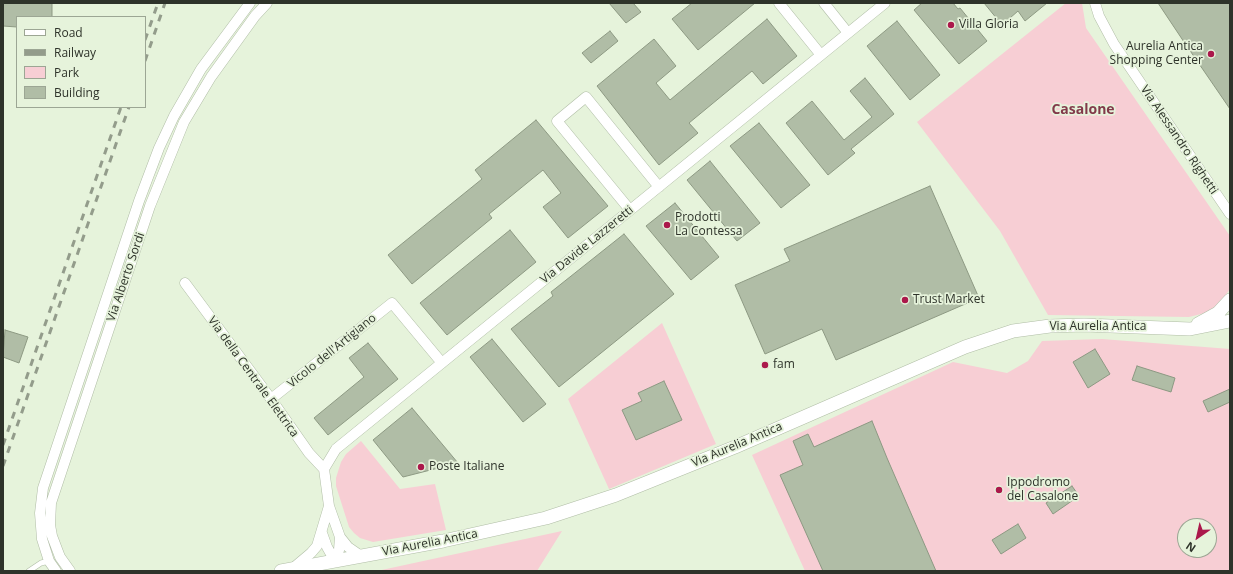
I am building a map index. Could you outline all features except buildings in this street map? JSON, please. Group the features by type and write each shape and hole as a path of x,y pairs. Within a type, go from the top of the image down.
{"street":[{"name":"Via Alberto Sordi","path":"56,571 49,561 40,526 43,488 139,201 159,148 174,116 201,69 250,3"},
{"name":"Via Alberto Sordi","path":"70,571 60,557 52,536 50,525 51,503 150,206 184,122 211,77 255,16 267,3"},
{"path":"779,3 821,55"},
{"path":"824,3 848,33"},
{"name":"Via Davide Lazzeretti","path":"324,469 336,448 885,3"},
{"name":"Via Alessandro Righetti","path":"1095,3 1114,44 1230,214"},
{"path":"630,210 557,121 568,111 586,97 659,187"},
{"name":"Via della Centrale Elettrica","path":"185,283 309,453 324,469"},
{"path":"1190,329 1218,313 1230,300"},
{"name":"Vicolo dell'Artigiano","path":"271,399 392,303 442,363"},
{"name":"Via Aurelia Antica","path":"286,570 443,541 546,518 616,495 735,447 965,347 1013,331 1050,326 1084,325 1190,329 1230,321"},
{"path":"324,469 329,506 340,537 348,547 362,556"},
{"path":"286,570 311,553 317,546 329,506"},
{"path":"322,533 327,547 335,561"},
{"path":"335,561 339,550 340,537"}],"lane":[{"path":"29,571 41,563 49,561"}],"green space":[{"path":"1066,3 1082,3 1086,28 1230,236 1230,289 1219,304 1205,313 1189,317 1048,315 1000,231 917,122"},
{"path":"662,323 716,444 609,489 568,399"},
{"name":"Ippodromo del Casalone","path":"1102,339 1230,349 1230,571 805,571 752,455 953,362 1007,373 1028,361 1042,341"},
{"path":"361,441 400,489 435,484 446,530 373,542 360,538 354,533 349,527 336,486 336,478 341,462 346,454"},
{"path":"562,531 537,571 377,571"}],"railway":[{"path":"146,37 158,3"},
{"path":"146,58 165,3"},
{"path":"3,445 121,108"},
{"path":"3,466 129,108"}],"place":[{"name":"Villa Gloria","path":"951,25"},
{"name":"Aurelia Antica Shopping Center","path":"1211,54"},
{"name":"Prodotti La Contessa","path":"667,225"},
{"name":"Trust Market","path":"905,300"},
{"name":"fam","path":"765,365"},
{"name":"Poste Italiane","path":"421,467"},
{"name":"Ippodromo del Casalone","path":"999,490"}],"district":[{"name":"Casalone","path":"1083,110"}]}
